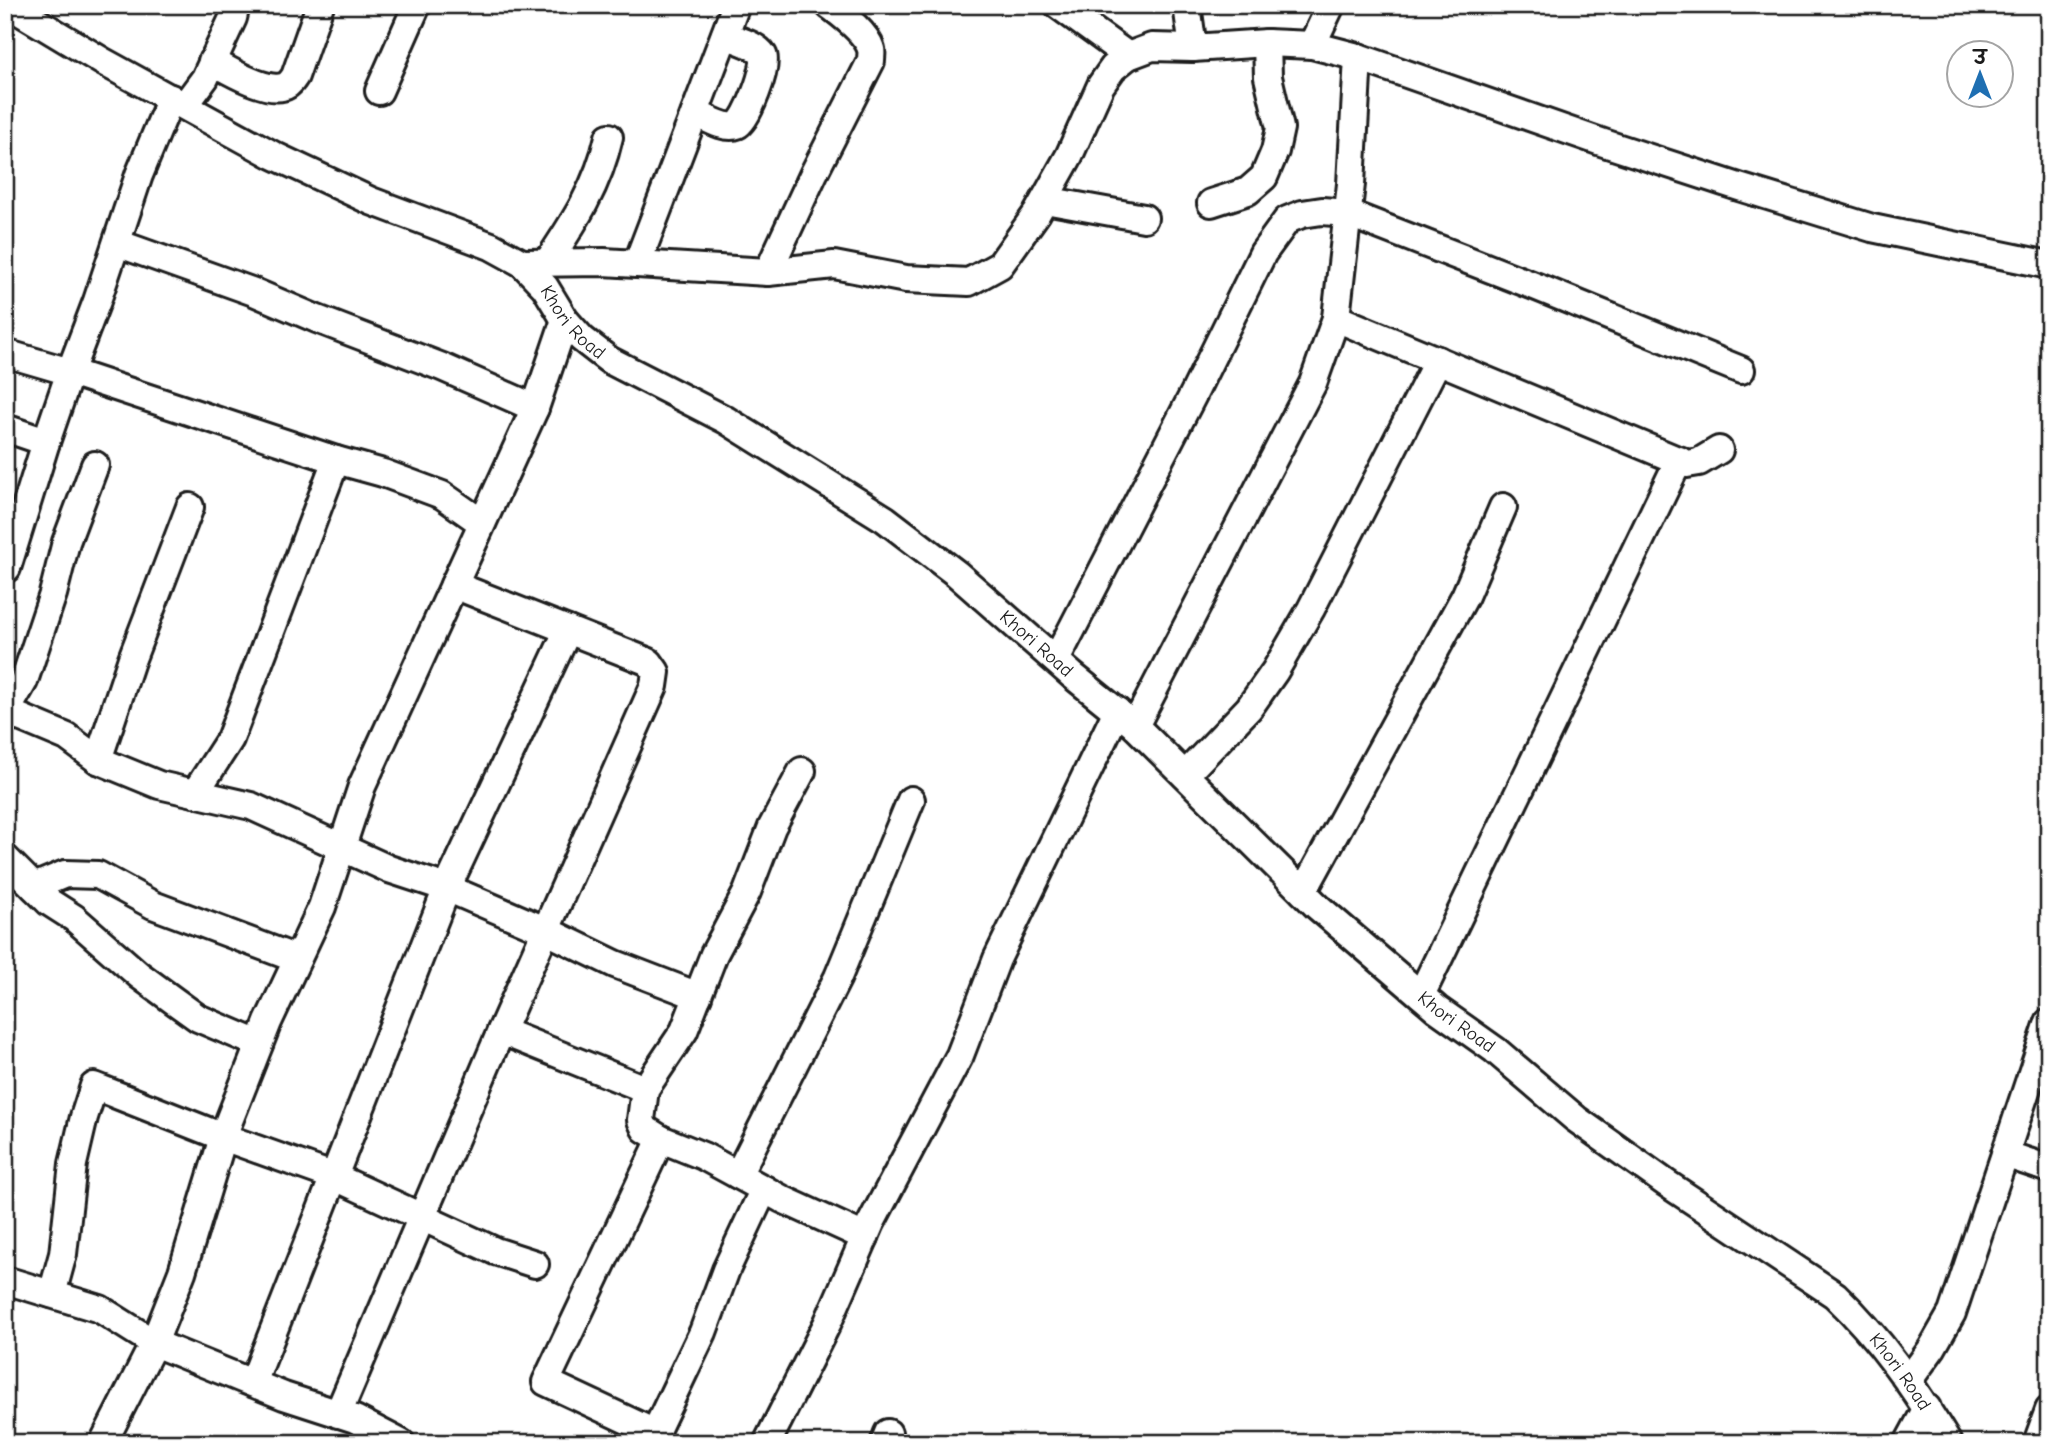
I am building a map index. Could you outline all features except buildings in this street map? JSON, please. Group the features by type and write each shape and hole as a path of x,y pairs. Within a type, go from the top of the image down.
{"street":[{"name":"Khori Road","path":"9,5 67,41 273,155 371,201 535,263 545,287 565,320 582,339 609,360 726,420 885,519 957,574 1126,719 1303,892 1421,995 1495,1050 1576,1119 1666,1183 1835,1295 1859,1318 1909,1380 1948,1443"},
{"path":"8,568 69,372 139,175 178,101 205,78 233,18 236,5"},
{"path":"212,61 265,86 281,88 295,76 320,5"},
{"path":"379,91 417,5"},
{"path":"637,264 736,5"},
{"path":"768,272 871,61 871,48 864,37 829,5"},
{"path":"1058,5 1128,56"},
{"path":"1187,5 1193,48"},
{"path":"1312,45 1331,5"},
{"path":"695,113 728,126 738,125 744,119 764,71 766,61 762,52 724,35"},
{"path":"1211,204 1248,191 1265,177 1275,151 1280,128 1268,77 1267,43"},
{"path":"535,263 637,264 768,272 834,265 906,279 970,282 1000,265 1045,200 1069,156 1101,85 1113,68 1128,56 1152,47 1193,48 1267,43 1312,45 1358,57 1604,143 1872,228 2049,265"},
{"path":"767,1443 828,1322 864,1237 960,1055 997,959 1126,719 1313,383 1336,318 1347,213 1358,57"},
{"path":"535,263 592,191 610,137"},
{"path":"1045,200 1144,218"},
{"path":"1056,660 1263,253 1287,220 1322,211 1347,213 1741,370"},
{"path":"117,243 254,292 442,367 534,408"},
{"path":"1336,318 1687,464 1699,462 1719,450"},
{"path":"103,1443 154,1343 182,1272 223,1137 259,1044 322,907 362,786 534,408 565,320"},
{"path":"5,353 336,460 383,472 442,495 482,523"},
{"path":"1185,775 1249,708 1275,671 1311,609 1438,360"},
{"path":"5,428 46,442"},
{"path":"195,793 230,739 336,460"},
{"path":"1421,995 1679,460"},
{"path":"95,465 66,542 53,594 24,681 6,711 67,737 98,760 159,785 251,806 389,869 447,888 615,964 698,996"},
{"path":"98,760 140,636 190,507"},
{"path":"1303,892 1465,596 1503,507"},
{"path":"338,1414 501,1031 654,686 656,672 649,662 454,585"},
{"path":"253,1383 447,888 568,630"},
{"path":"802,771 772,827 747,892 714,954 684,1031 645,1088 641,1120 645,1129 661,1139 703,1156 864,1237"},
{"path":"738,1175 838,977 911,800"},
{"path":"5,858 50,902 74,918 139,975 198,1018 259,1044"},
{"path":"34,887 65,874 98,875 153,905 297,959"},
{"path":"1909,1380 1952,1312 2049,1022"},
{"path":"501,1031 645,1088"},
{"path":"52,1294 63,1254 74,1164 94,1086 223,1137 335,1177 495,1251 535,1264"},
{"path":"661,1139 547,1382 652,1438 703,1332 726,1270 764,1189"},
{"path":"2005,1154 2049,1169"},
{"path":"5,1280 100,1309 154,1343 284,1396 355,1419 401,1443"},
{"path":"1908,1443 1927,1408"},
{"path":"2037,1443 2049,1410"}]}
